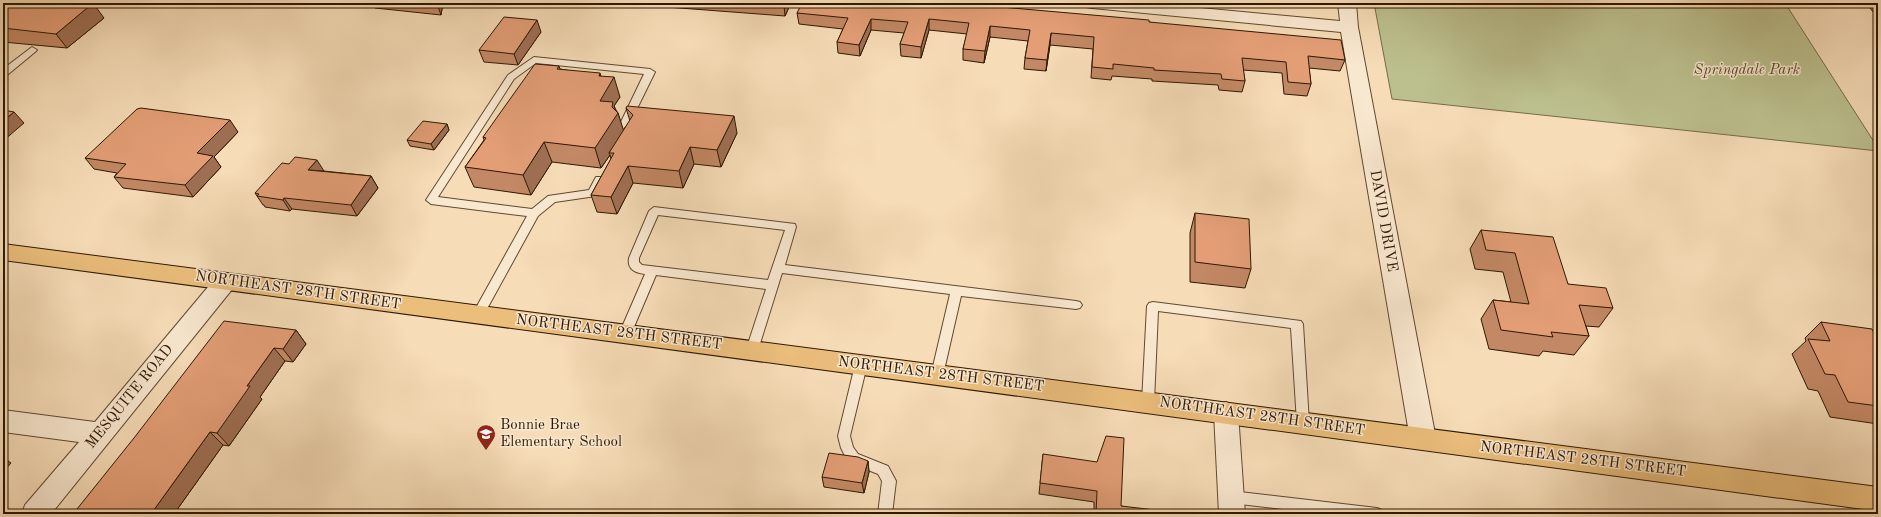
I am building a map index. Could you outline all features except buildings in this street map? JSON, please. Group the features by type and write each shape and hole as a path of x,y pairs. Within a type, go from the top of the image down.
{"main road":[{"name":"NORTHEAST 28TH STREET","path":"3,252 1878,499"}],"street":[{"path":"1092,3 1349,27"},
{"name":"DAVID DRIVE","path":"1347,3 1349,27 1423,439"},
{"name":"MESQUITE ROAD","path":"35,514 226,281"},
{"path":"1226,413 1231,505"},
{"path":"3,421 100,434"}],"lane":[{"path":"3,74 32,50"},
{"path":"534,213 431,200 511,77 534,60 650,72 624,126 632,131 624,143"},
{"path":"478,314 534,213 552,199 592,192 604,174"},
{"path":"752,350 791,227 654,211 634,258 633,264 640,269 772,285"},
{"path":"777,268 1076,305"},
{"path":"625,334 652,270"},
{"path":"937,375 956,291"},
{"path":"1148,402 1153,306 1297,324 1303,423"},
{"path":"861,365 844,436 847,448 853,458 884,470 889,481 885,514"},
{"path":"1231,505 1377,514"}],"green space":[{"name":"Springdale Park","path":"1374,3 1785,3 1878,148 1878,151 1392,99"}],"place":[{"name":"Bonnie Brae Elementary School","path":"486,451"}]}
